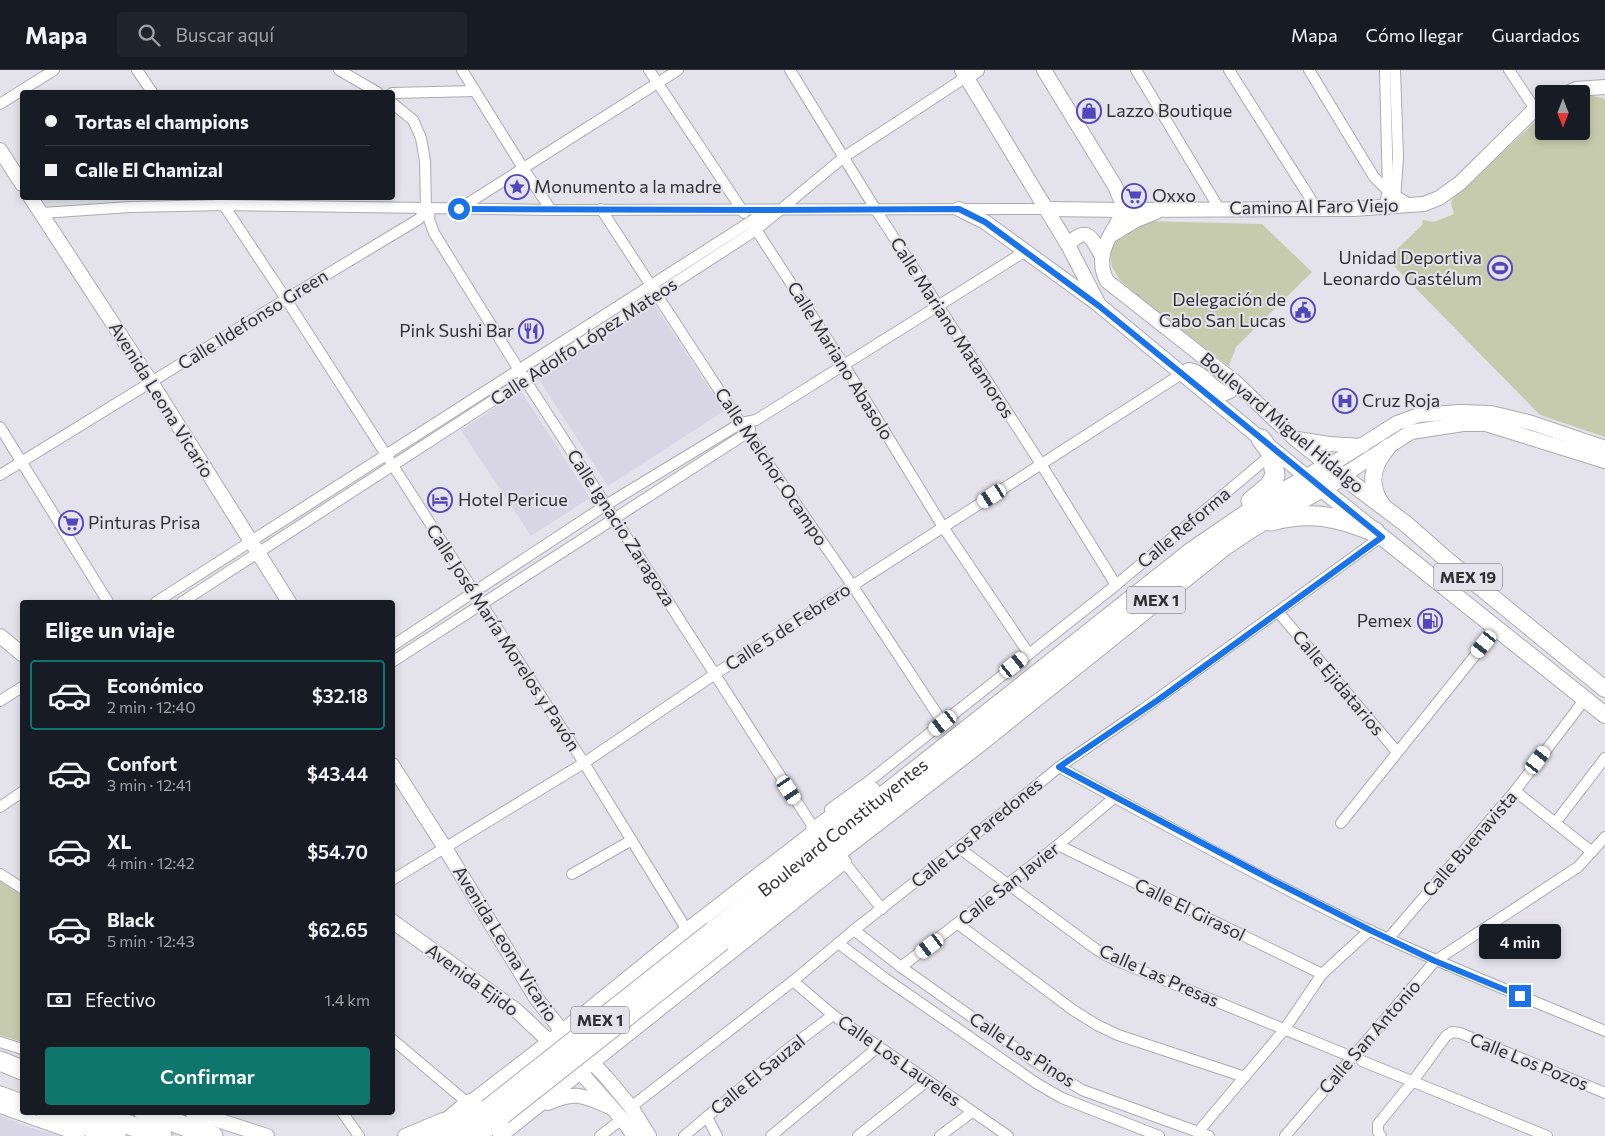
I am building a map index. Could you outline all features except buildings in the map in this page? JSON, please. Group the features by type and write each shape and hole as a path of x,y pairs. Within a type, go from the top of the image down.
{"highway":[{"path":"1193,551 1272,482 1276,472 1266,446"},
{"name":"Boulevard Constituyentes","path":"450,1136 717,936 817,832 976,734 1224,546 1314,483 1335,471"},
{"name":"Boulevard Constituyentes","path":"976,734 1193,551 1253,510 1314,483"},
{"path":"1251,528 1278,520 1310,515 1339,518 1378,535"},
{"path":"844,862 976,734"},
{"name":"MEX 1","path":"476,1136 717,936 976,734"},
{"path":"0,1053 20,1059"},
{"path":"0,1062 20,1069"},
{"path":"0,1082 20,1089"},
{"path":"0,1096 20,1103"},
{"path":"432,1136 469,1104"},
{"path":"55,1115 116,1136"},
{"path":"99,1115 162,1136"},
{"path":"172,1115 200,1118 213,1136"}],"main road":[{"path":"1385,510 1376,496 1372,474 1376,463 1388,446"},
{"name":"Boulevard Miguel Hidalgo","path":"1335,471 1406,524 1605,690"},
{"name":"Boulevard Miguel Hidalgo","path":"1314,483 1605,715"}],"street":[{"path":"22,90 54,70"},
{"path":"138,70 151,90"},
{"path":"339,70 374,90"},
{"path":"462,70 551,210"},
{"name":"Calle Mariano Abasolo","path":"649,70 844,365 943,527 1029,654"},
{"path":"459,209 678,70"},
{"name":"Calle Mariano Matamoros","path":"790,70 876,210 1041,464 1116,584"},
{"path":"1044,70 1115,186 1125,210 1104,246 1102,257"},
{"path":"1136,70 1220,210"},
{"path":"1229,70 1317,209"},
{"path":"1309,70 1390,200"},
{"path":"1386,70 1390,200"},
{"path":"1390,200 1398,158 1394,70"},
{"path":"1509,70 1535,102"},
{"name":"Calle Adolfo López Mateos","path":"160,600 255,547 392,466 525,380 654,290 753,226 844,156 969,72"},
{"name":"Boulevard Miguel Hidalgo","path":"969,72 1046,209 1068,244 1099,306 1183,373 1266,446 1314,483"},
{"path":"1590,87 1604,85"},
{"path":"0,104 20,91"},
{"path":"395,93 475,91"},
{"name":"Calle Ignacio Zaragoza","path":"395,105 413,120 421,138 425,161 428,209 434,233 525,380 817,832"},
{"name":"Camino Al Faro Viejo","path":"1046,209 1317,209 1390,200 1411,205 1424,204 1439,198 1460,183 1535,111"},
{"path":"0,150 20,181"},
{"name":"Avenida Leona Vicario","path":"32,200 151,382 289,600"},
{"path":"42,213 221,201 428,209 1046,209"},
{"name":"Calle José María Morelos y Pavón","path":"221,201 286,298 472,592 584,763 686,930"},
{"name":"Calle Ildefonso Green","path":"0,475 286,298 414,222 428,209"},
{"name":"Calle Melchor Ocampo","path":"601,209 747,433 943,723"},
{"path":"959,209 985,222 1099,306"},
{"path":"1110,236 1134,221 1160,210"},
{"path":"1068,244 1075,237 1087,235 1092,239 1102,257"},
{"path":"395,644 606,505 741,423 756,420 1024,252"},
{"name":"Boulevard Miguel Hidalgo","path":"1102,257 1102,268 1107,281 1235,382 1294,438 1335,471"},
{"name":"Calle Adolfo López Mateos","path":"185,600 255,547 386,455 519,370 654,290"},
{"path":"1183,373 1189,370 1198,371 1219,392 1225,394 1230,391 1235,382"},
{"name":"Calle 5 de Febrero","path":"395,878 584,763 715,674 1183,373"},
{"name":"Boulevard Constituyentes","path":"1335,471 1363,446 1397,423 1419,415 1471,411 1491,413 1532,423 1605,448"},
{"path":"395,660 747,433 756,420"},
{"name":"Boulevard Constituyentes","path":"1335,471 1388,446 1411,432 1463,424 1486,424 1605,461"},
{"path":"0,427 107,600"},
{"path":"1294,438 1329,444 1363,446"},
{"name":"Calle Reforma","path":"817,832 873,778 1116,584 1266,446"},
{"name":"Calle Los Paredones","path":"630,1107 793,981 1059,767 1279,613 1378,535"},
{"name":"Calle Ejidatarios","path":"1279,613 1397,752"},
{"path":"1341,823 1497,628"},
{"path":"0,636 20,652"},
{"path":"0,701 20,688"},
{"name":"Calle Buenavista","path":"1388,939 1515,791 1585,699"},
{"path":"1555,823 1605,758"},
{"path":"1059,767 1388,939 1435,961 1605,1031"},
{"name":"Avenida Leona Vicario","path":"395,771 445,848 536,998 562,1032 593,1062 630,1107 649,1136"},
{"path":"1515,791 1592,852"},
{"path":"0,806 20,793"},
{"name":"Calle San Javier","path":"901,968 1058,845 1115,797"},
{"name":"Boulevard Constituyentes","path":"405,1136 439,1122 469,1104 562,1032 686,930 817,832"},
{"name":"Calle San Antonio","path":"1285,1136 1357,1059 1435,961 1578,867 1605,837"},
{"path":"572,874 632,840"},
{"name":"Calle El Girasol","path":"1058,845 1322,974"},
{"name":"Calle Las Presas","path":"959,848 1097,950 1115,960 1547,1136"},
{"path":"844,862 882,909"},
{"name":"Boulevard Constituyentes","path":"500,1136 844,862"},
{"path":"0,874 20,887"},
{"name":"Avenida Ejido","path":"395,923 517,1011 549,1042"},
{"path":"958,924 1073,1010 1097,1024 1118,1035 1245,1077"},
{"name":"Calle Los Pinos","path":"854,930 901,968 1034,1061 1082,1090 1209,1136"},
{"path":"1198,1132 1284,1030 1322,974 1370,930"},
{"name":"Calle Los Pinos","path":"838,943 886,980 1036,1083 1062,1098 1159,1136"},
{"name":"Calle Los Laureles","path":"793,981 834,1015 878,1047 1008,1136"},
{"path":"517,1011 536,998"},
{"path":"594,1005 588,1020 593,1034 606,1041 622,1039"},
{"name":"Calle El Sauzal","path":"684,1136 784,1052 834,1015"},
{"name":"Calle Los Pozos","path":"1413,1081 1446,1036 1452,1032 1460,1033 1605,1093"},
{"path":"0,1042 20,1048"},
{"path":"395,1042 469,1104"},
{"name":"Avenida Leona Vicario","path":"549,1042 581,1071 634,1136"},
{"path":"771,1136 878,1047"},
{"path":"858,1136 927,1081"},
{"path":"1379,1134 1378,1124 1413,1081"},
{"path":"492,1085 500,1083 509,1084 521,1091 525,1097 526,1105 524,1116"},
{"path":"524,1116 558,1098 568,1095 579,1095 612,1107"},
{"path":"0,1108 79,1136"},
{"path":"940,1136 972,1112"},
{"path":"344,1115 359,1136"},
{"path":"707,1116 717,1136"},
{"path":"200,1118 267,1136"},
{"path":"600,1136 622,1119"}],"shaded area":[{"path":"653,303 724,411 608,486 538,378"},
{"path":"521,391 590,498 531,536 461,430"},
{"path":"0,1115 19,1124 59,1136 0,1136"}],"green space":[{"name":"Unidad Deportiva Leonardo Gastélum","path":"1590,95 1605,99 1605,437 1540,415 1387,259 1422,225 1423,220 1434,222 1454,214 1451,203 1453,198 1535,122 1535,140 1590,140"},
{"path":"1145,221 1262,224 1312,272 1236,347 1229,366 1155,311 1120,280 1112,267 1109,247 1118,233"},
{"path":"0,880 20,894 20,1041 0,1035"}],"place":[{"name":"Lazzo Boutique","path":"1089,111"},
{"name":"Monumento a la madre","path":"517,187"},
{"name":"Oxxo","path":"1134,196"},
{"name":"Unidad Deportiva Leonardo Gastélum","path":"1500,268"},
{"name":"Delegación de Cabo San Lucas","path":"1303,310"},
{"name":"Pink Sushi Bar","path":"531,331"},
{"name":"Cruz Roja","path":"1345,401"},
{"name":"Hotel Pericue","path":"440,500"},
{"name":"Pinturas Prisa","path":"71,523"},
{"name":"Pemex","path":"1430,621"}],"route":[{"path":"459,209 959,209 985,222 1099,306 1382,537 1158,700 1059,767 1370,930 1435,961 1520,996"}]}
